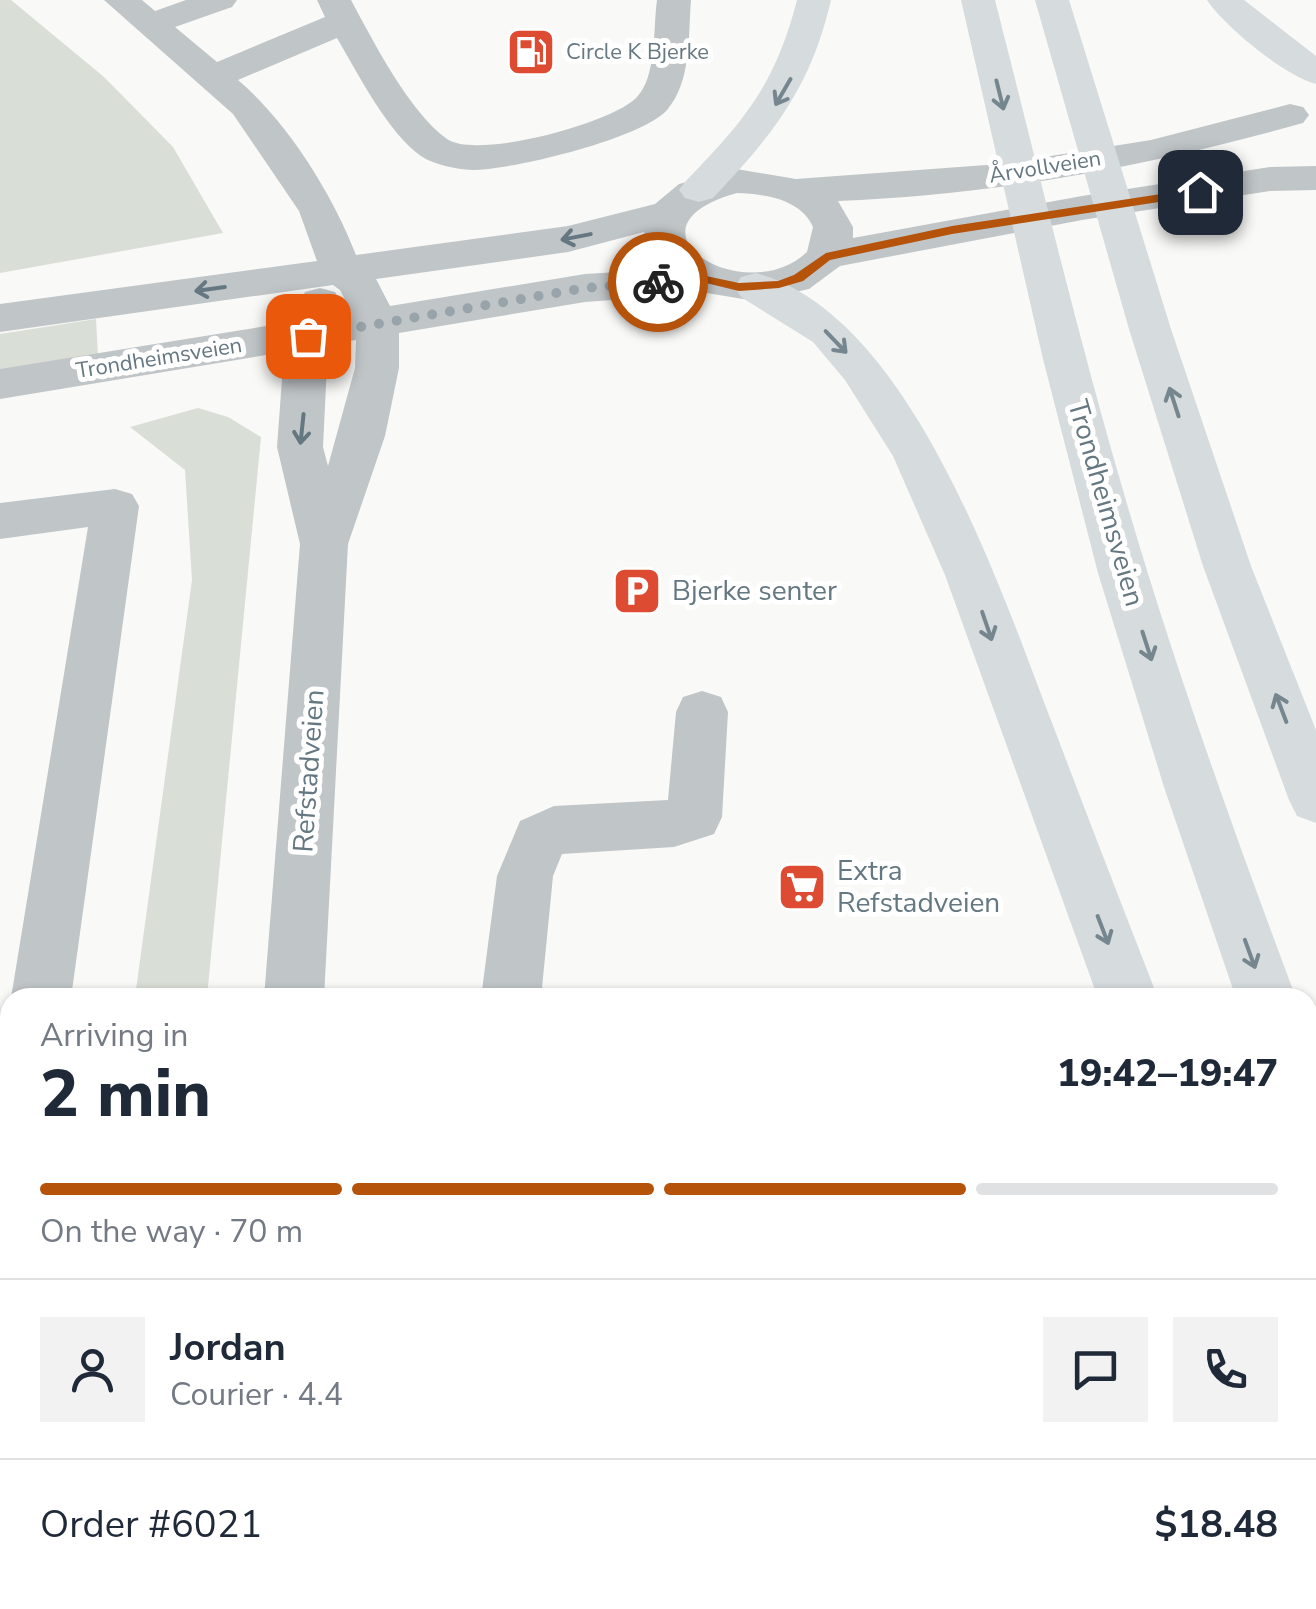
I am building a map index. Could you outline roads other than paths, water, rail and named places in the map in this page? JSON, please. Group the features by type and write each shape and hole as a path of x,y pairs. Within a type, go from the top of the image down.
{"highway":[{"path":"684,201 757,130 779,101 800,59 814,0"},
{"name":"Trondheimsveien","path":"978,0 1055,322 1123,573 1219,870 1262,988"},
{"path":"1052,0 1150,329 1227,566 1316,800"},
{"path":"1224,0 1316,73"},
{"path":"756,287 828,332 861,369 915,453 970,576 1124,988"}],"street":[{"path":"120,0 247,106 319,211 341,271 357,282 378,324 585,288 706,280 756,287"},
{"path":"150,24 220,0"},
{"path":"213,77 339,11 423,137 446,153 471,158 620,126 650,108 661,92 674,0"},
{"path":"1303,107 1286,123 1290,142 1316,166"},
{"name":"Årvollveien","path":"684,201 747,181 796,191 862,189 952,182 1053,167 1234,133 1303,107"},
{"name":"Årvollveien","path":"756,287 798,278 846,252 1045,214 1270,179 1316,178"},
{"path":"796,191 825,214 833,242 846,252"},
{"path":"0,318 568,239 684,201"},
{"path":"684,201 664,227 664,242 672,257 706,280"},
{"name":"Refstadveien","path":"324,544 300,447 308,336 326,291 341,271"},
{"name":"Refstadveien","path":"295,988 324,544 362,436 376,368 378,324"},
{"name":"Trondheimsveien","path":"0,384 378,324"},
{"path":"0,521 116,506 43,988"},
{"path":"512,988 525,876 540,838 554,830 674,824 694,817 702,712"}],"place":[{"name":"Circle K Bjerke","path":"531,52"},
{"name":"Bjerke senter","path":"637,591"},
{"name":"Extra Refstadveien","path":"802,887"}]}
